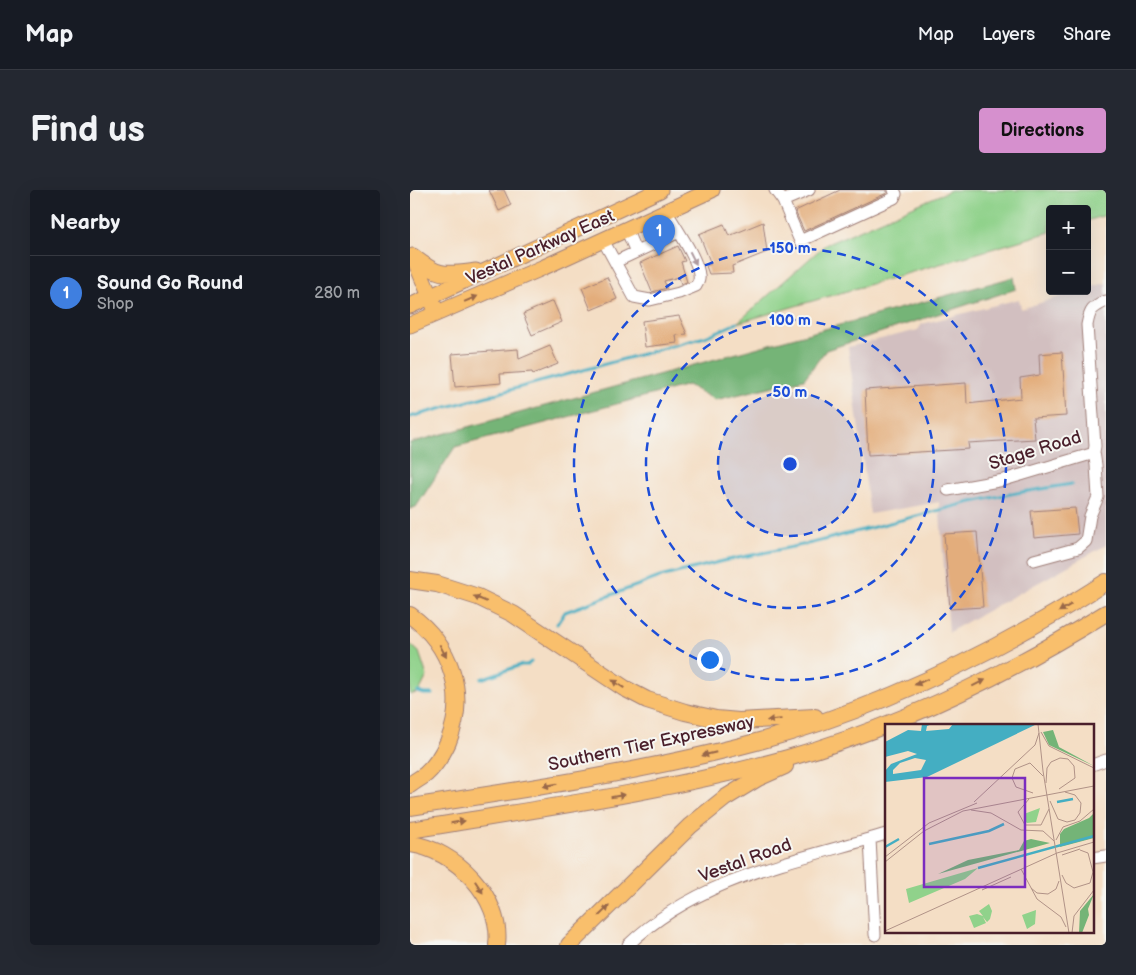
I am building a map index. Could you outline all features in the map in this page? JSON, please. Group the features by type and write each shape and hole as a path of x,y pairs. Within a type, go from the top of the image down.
{"highway":[{"path":"410,580 437,584 478,597 513,614 624,688 647,700 716,719 739,721 840,714"},
{"name":"Southern Tier Expressway","path":"410,807 687,760 758,741 840,714 898,692 976,657 1044,620 1106,582"},
{"path":"885,724 980,682 1071,634 1106,613"},
{"path":"410,615 441,646 452,670 456,687 456,709 453,730 442,753 427,773 410,785"},
{"path":"569,945 690,826 725,798 758,778 885,724"},
{"path":"410,830 644,792 714,777 790,757 854,736"},
{"path":"410,844 438,852 460,866 474,880 488,901 495,921 497,945"}],"main road":[{"name":"Vestal Parkway East","path":"410,325 712,190"},
{"name":"Vestal Parkway East","path":"421,301 657,191"},
{"path":"412,253 430,269 437,272 451,274 490,269"},
{"path":"412,253 421,301"},
{"path":"410,275 421,301 432,315"}],"street":[{"path":"775,190 783,201 800,241 894,198 896,194 894,190"},
{"path":"783,201 808,190"},
{"path":"603,240 634,297 650,300 679,293 696,286 699,279 697,267 666,211"},
{"path":"626,229 636,252"},
{"path":"615,262 636,252 681,236"},
{"name":"Stage Road","path":"948,490 1004,480 1094,452 1087,325 1089,312 1106,301"},
{"path":"1034,560 1078,548 1086,541 1090,516 1098,497 1094,452"},
{"path":"1094,764 1106,760"},
{"name":"Vestal Road","path":"628,945 672,911 719,885 766,868 885,834"},
{"path":"870,839 875,935"}],"shaded area":[{"path":"1106,283 1106,545 949,632 939,502 870,514 848,347 918,330 922,324 1019,299 1021,309 1065,295 1091,295 1091,287"}],"green space":[{"path":"951,190 1106,190 1106,215 1091,220 1091,205 1046,205 1046,233 737,323 825,245"},
{"path":"1014,277 1016,289 826,350 804,379 715,400 688,385 455,447 416,507 410,509 410,443"},
{"path":"410,644 419,652 427,676 419,692 410,695"}],"building":[{"path":"489,190 504,190 511,205 499,211"},
{"path":"840,190 887,190 887,193 804,231 795,211"},
{"path":"763,222 767,252 732,266 733,273 709,274 706,266 711,264 699,234 724,224 729,236"},
{"path":"678,246 685,261 681,262 687,282 681,284 679,277 664,281 667,288 652,292 640,263"},
{"path":"607,277 617,299 591,310 582,288"},
{"path":"553,301 562,322 532,335 523,314"},
{"path":"679,316 687,334 676,335 677,343 645,347 642,321"},
{"path":"550,346 558,364 533,374 532,372 500,374 501,383 455,387 452,354 518,349 519,359"},
{"path":"1062,352 1066,416 1033,418 1035,439 968,443 969,449 868,455 865,390 966,383 967,404 1021,398 1020,378 1040,375 1039,354"},
{"path":"1075,508 1078,534 1034,538 1031,511"},
{"path":"977,532 983,607 950,609 944,534"}],"waterway":[{"path":"410,417 705,337 737,323"},
{"path":"557,624 565,612 660,577 723,561 812,543 967,503 1072,484"},
{"path":"481,679 521,665 527,665 531,662"},
{"path":"418,692 432,694"}],"place":[{"name":"Sound Go Round","path":"659,256"}]}
